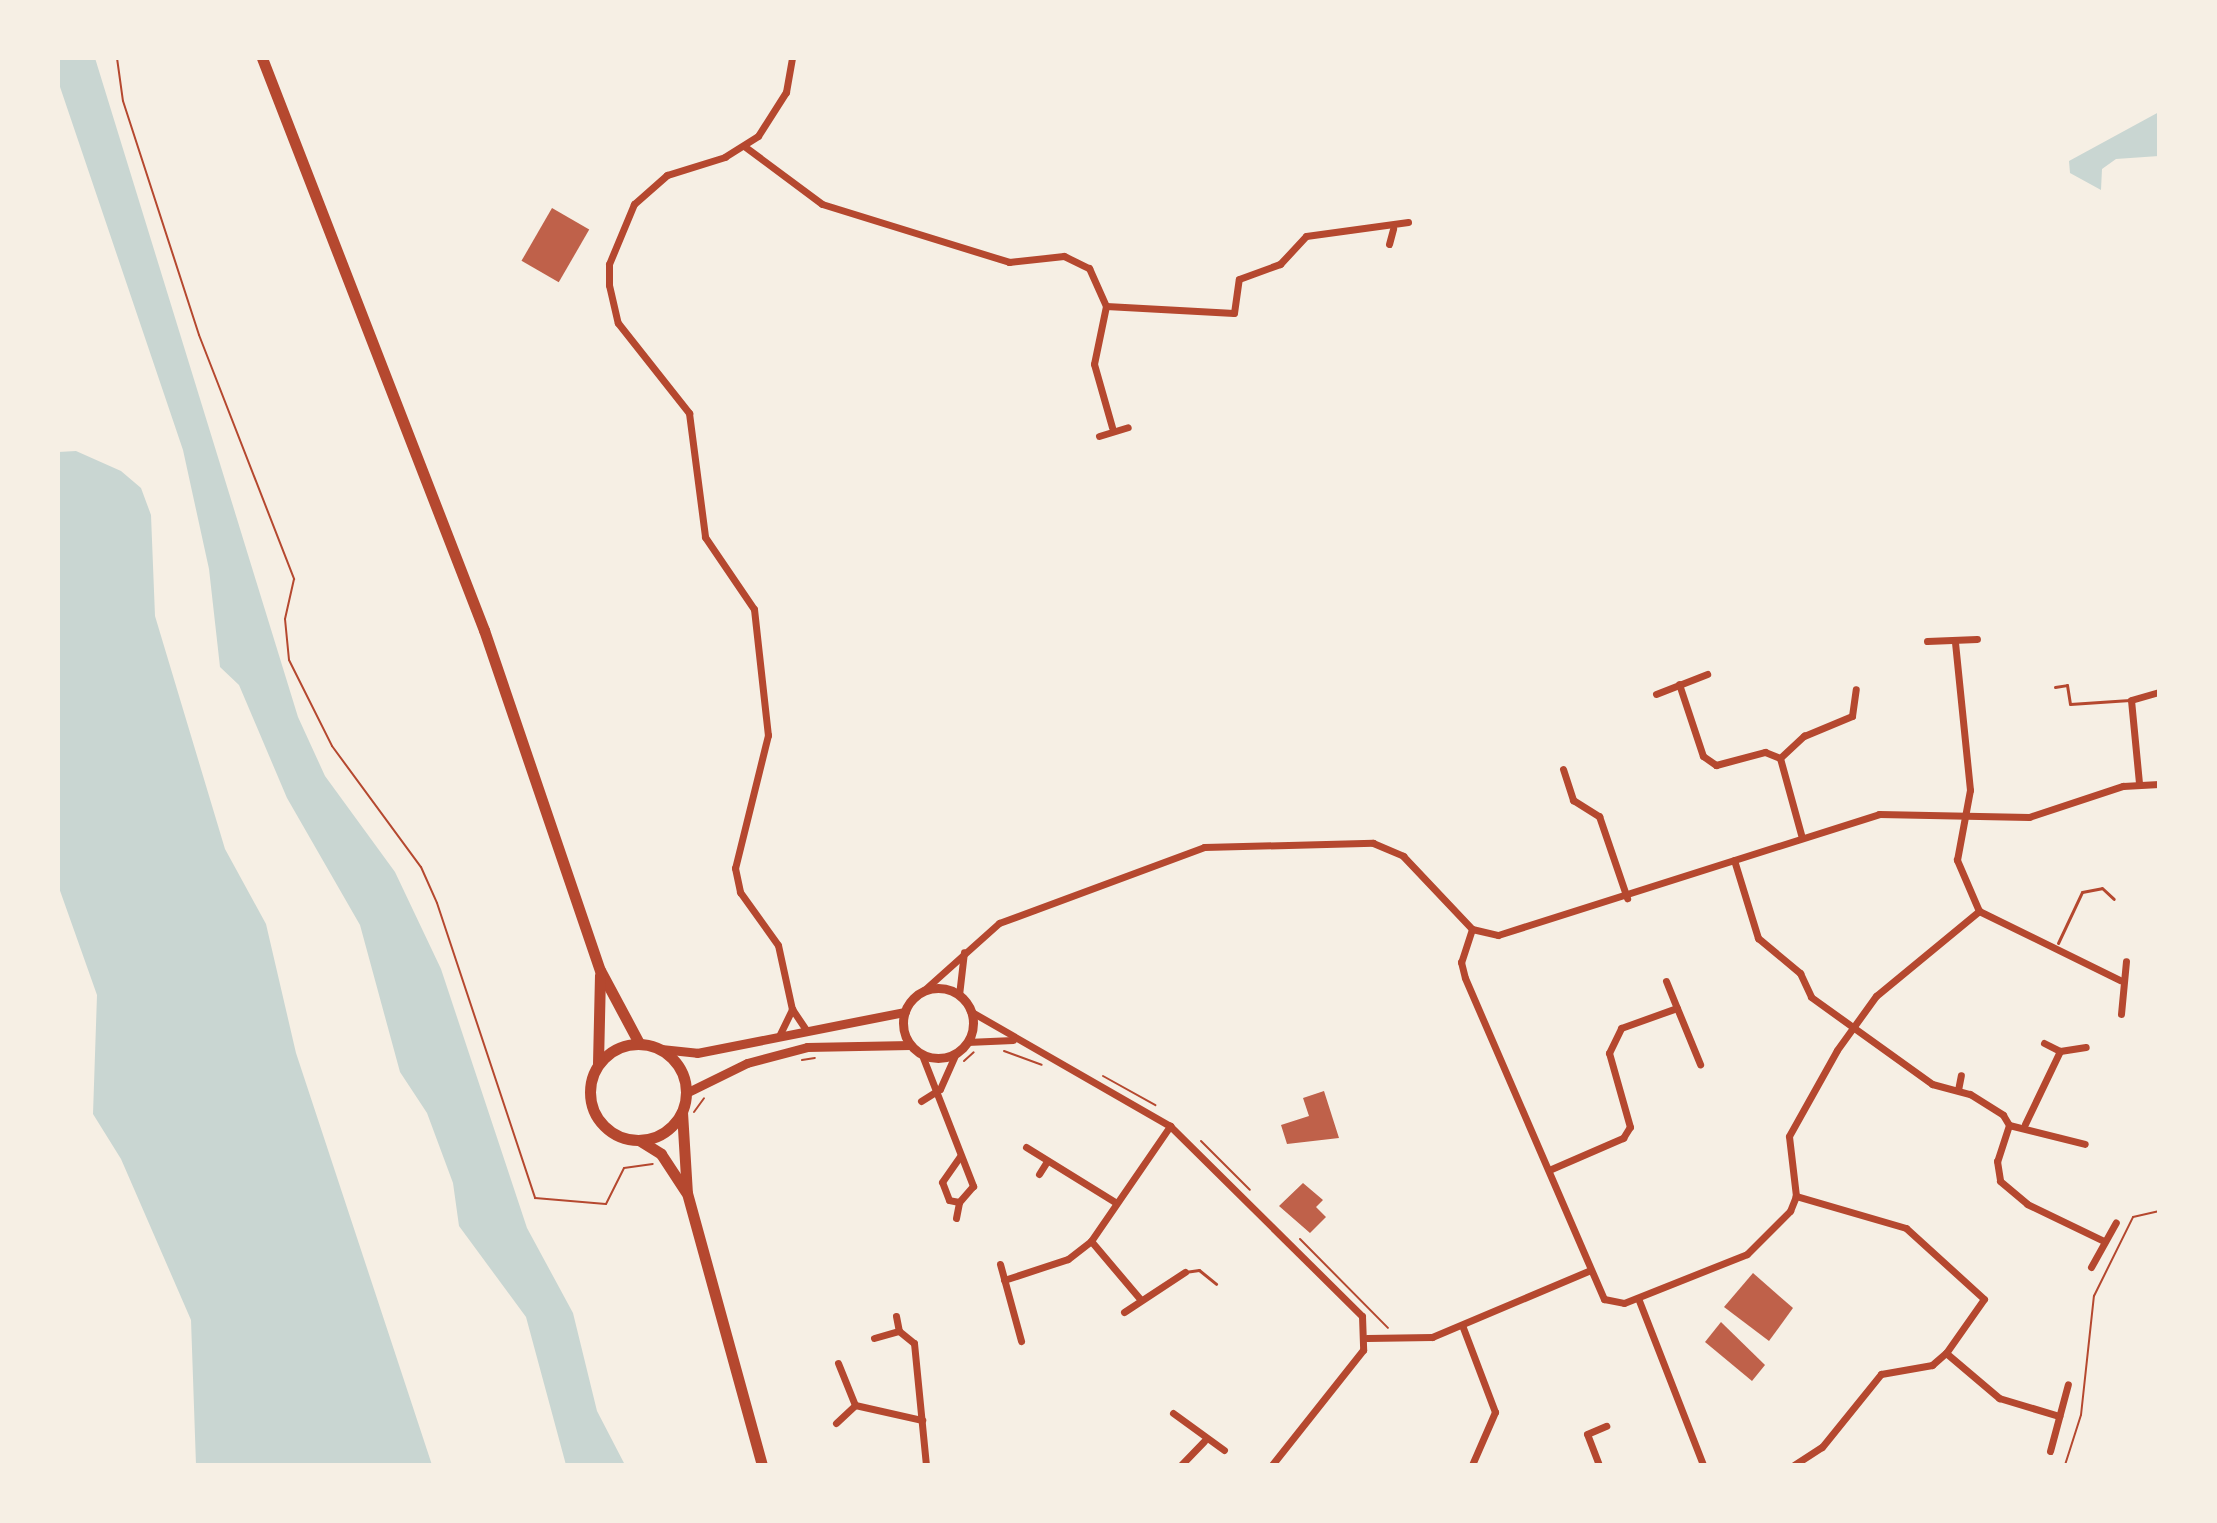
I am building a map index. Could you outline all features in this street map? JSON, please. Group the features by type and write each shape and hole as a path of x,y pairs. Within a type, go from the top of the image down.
{"highway":[{"path":"262,58 484,630 600,970 639,1043"},
{"path":"600,970 598,1063 589,1092 598,1121 661,1154 687,1193"},
{"path":"598,1063 639,1043 661,1049 680,1067 686,1093 682,1112 687,1193 762,1465"},
{"path":"639,1140 664,1132 682,1112"}],"street":[{"path":"792,58 772,119 744,146 649,188 615,245 609,285 618,323 689,413 705,537 754,609 768,735 735,868 740,892 778,945 792,1009 806,1030"},
{"path":"744,146 822,204 896,221 945,246 1009,262 1076,259 1097,279 1106,306 1094,364 1112,427"},
{"path":"1106,306 1234,313 1244,274 1280,264 1306,236 1393,229 1408,222"},
{"path":"1389,244 1393,229"},
{"path":"1099,436 1112,427 1128,427"},
{"path":"1927,641 1955,643 1977,639"},
{"path":"1955,643 1969,815 1957,860 1979,911 2058,943 2078,964 2120,980"},
{"path":"1656,694 1707,674"},
{"path":"1679,684 1703,756 1716,765 1765,752 1780,758"},
{"path":"1780,758 1804,736 1852,716 1856,689"},
{"path":"2139,783 2131,700 2159,692"},
{"path":"1780,758 1802,838"},
{"path":"1563,769 1573,800 1599,816 1627,898"},
{"path":"661,1049 697,1053 780,1034 905,1012 964,952 999,923 1147,862 1253,843 1390,849 1472,929 1498,935 1627,898 1734,860 1893,811 1969,815 2048,814 2139,783 2159,784"},
{"path":"1734,860 1762,945 1790,962 1811,997 1932,1084 1958,1090 2009,1125 2025,1124 2053,1140 2085,1144"},
{"path":"1472,929 1461,962 1465,978 1549,1170 1588,1271 1604,1299 1638,1298 1747,1254 1782,1224 1796,1196 1789,1136 1852,1029 1902,971 1979,911"},
{"path":"964,952 959,995 970,1011 1015,1040 1170,1126 1362,1316 1367,1338 1272,1465"},
{"path":"2121,1014 2120,980 2126,961"},
{"path":"1666,981 1700,1064"},
{"path":"923,991 959,995"},
{"path":"1549,1170 1623,1138 1630,1127 1610,1039 1621,1028 1677,1008"},
{"path":"780,1034 792,1009"},
{"path":"921,1101 940,1089 956,1053 967,1042 970,1011"},
{"path":"905,1012 910,1045"},
{"path":"967,1042 1015,1040"},
{"path":"2044,1043 2060,1051 2086,1047"},
{"path":"686,1093 747,1063 807,1047 910,1045 922,1055 940,1089 960,1156 973,1186 959,1202 956,1218"},
{"path":"2025,1124 2060,1051"},
{"path":"922,1055 956,1053"},
{"path":"1958,1090 1961,1075"},
{"path":"2009,1125 1997,1161 2000,1181 2027,1204 2104,1241"},
{"path":"1004,1280 1068,1259 1091,1241 1170,1126"},
{"path":"1026,1147 1115,1202"},
{"path":"959,1202 949,1200 942,1182 960,1156"},
{"path":"1039,1174 1047,1161"},
{"path":"1794,1465 1822,1447 1881,1374 1932,1365 1946,1353 1982,1307 1980,1292 1898,1224 1796,1196"},
{"path":"2091,1267 2116,1222"},
{"path":"1091,1241 1140,1299"},
{"path":"1000,1264 1021,1341"},
{"path":"1367,1338 1415,1341 1462,1325 1588,1271"},
{"path":"1124,1312 1185,1272"},
{"path":"1638,1298 1703,1465"},
{"path":"896,1316 899,1331 914,1343 926,1465"},
{"path":"1462,1325 1495,1412 1472,1465"},
{"path":"874,1338 899,1331"},
{"path":"1946,1353 1999,1398 2059,1416"},
{"path":"838,1363 855,1405"},
{"path":"2050,1451 2068,1384"},
{"path":"855,1405 922,1420"},
{"path":"836,1423 855,1405"},
{"path":"1173,1413 1190,1420 1204,1441 1224,1450"},
{"path":"1599,1465 1587,1434 1606,1426"},
{"path":"1181,1465 1204,1441"}],"lane":[{"path":"2055,687 2067,685 2070,704 2131,700"},
{"path":"2058,943 2082,892 2102,888 2114,899"},
{"path":"1185,1272 1199,1270 1216,1284"}],"path":[{"path":"117,58 123,101 199,335 294,579 285,619 289,660 332,746 432,891 535,1198 606,1204 624,1168 650,1168 656,1160"},
{"path":"995,1048 1050,1068"},
{"path":"961,1068 984,1049"},
{"path":"789,1063 832,1056"},
{"path":"1104,1074 1167,1114"},
{"path":"694,1122 709,1090"},
{"path":"1198,1139 1257,1198"},
{"path":"2065,1465 2081,1415 2094,1296 2133,1217 2159,1211"},
{"path":"1295,1235 1395,1331"}],"shaded area":[{"path":"58,58 95,58 298,717 325,776 395,872 441,969 527,1228 573,1313 597,1411 625,1465 566,1465 526,1317 459,1226 453,1183 427,1113 400,1072 360,925 287,798 239,685 220,667 209,569 183,450 58,81"},
{"path":"2159,112 2159,156 2116,159 2102,169 2101,190 2070,173 2069,161"},
{"path":"76,451 121,471 141,488 151,515 155,616 225,849 266,924 296,1053 432,1465 196,1465 191,1320 121,1159 93,1114 97,995 58,885 58,452"}],"building":[{"path":"552,208 589,229 559,282 522,261"},
{"path":"1324,1091 1339,1138 1287,1144 1281,1125 1309,1116 1303,1098"},
{"path":"1303,1183 1323,1200 1316,1207 1326,1217 1310,1233 1279,1206"},
{"path":"1753,1273 1793,1308 1769,1341 1724,1307"},
{"path":"1721,1322 1765,1365 1752,1381 1705,1342"}]}
